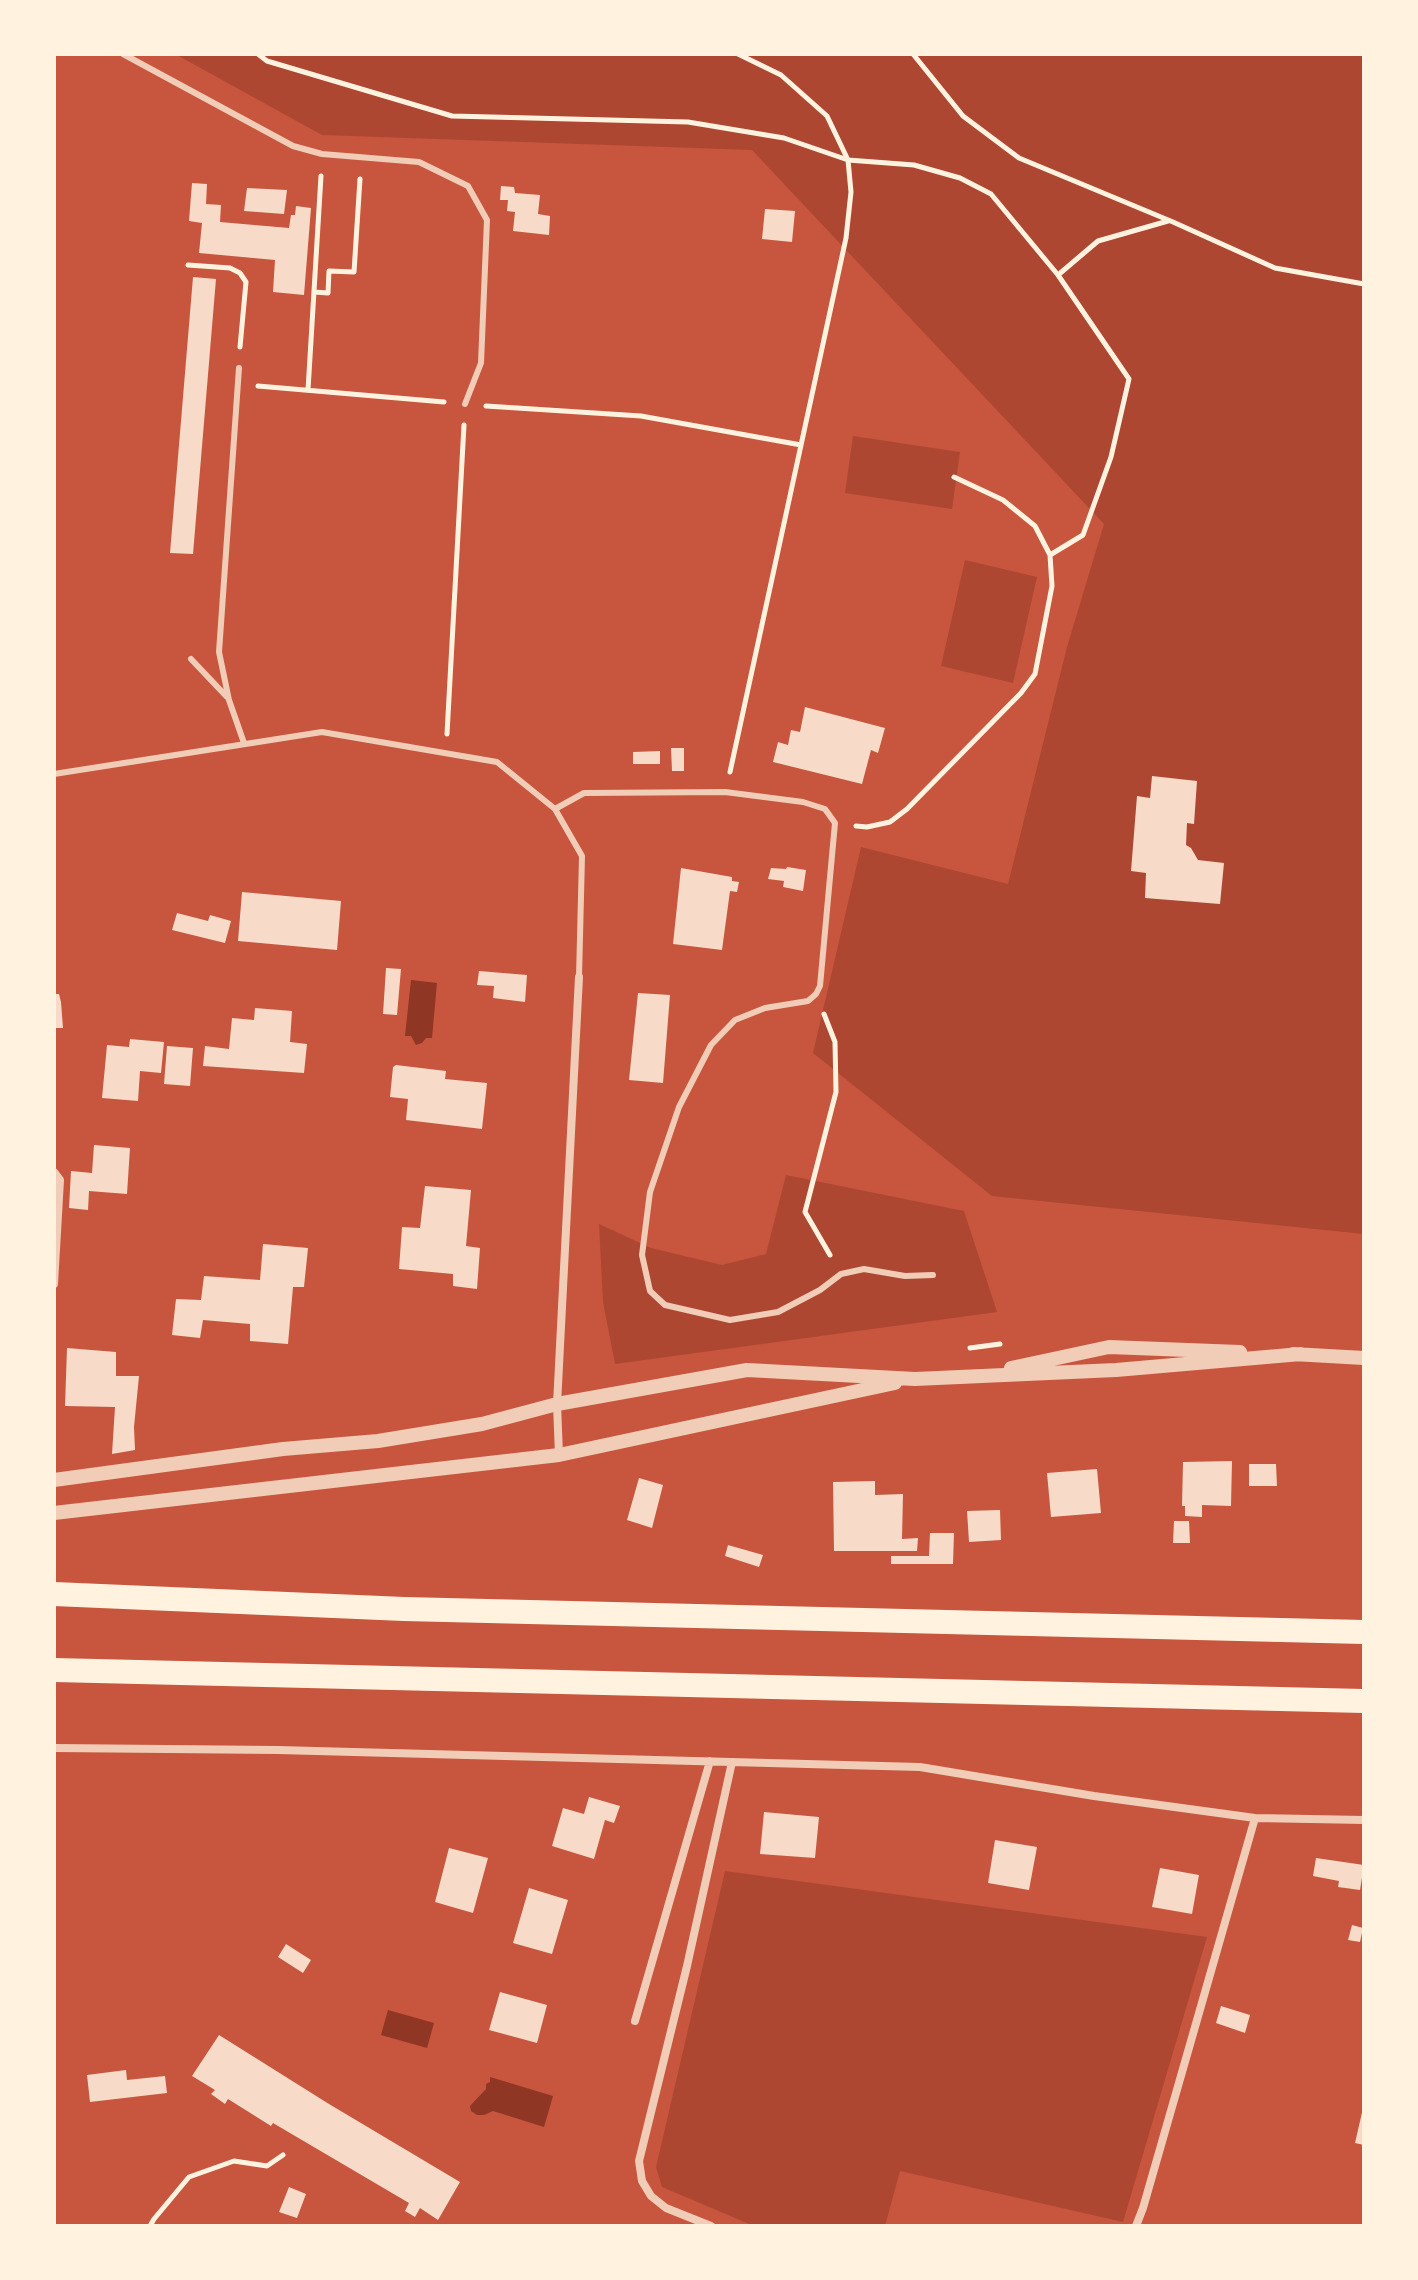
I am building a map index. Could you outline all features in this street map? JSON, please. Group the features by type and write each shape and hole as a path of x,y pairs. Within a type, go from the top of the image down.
{"highway":[{"path":"54,1594 404,1609 1364,1631"},
{"path":"54,1670 1364,1701"}],"street":[{"path":"559,1455 557,1404 579,977"},
{"path":"54,1172 60,1180 54,1284"},
{"path":"969,1376 1109,1347 1364,1358"},
{"path":"54,1480 283,1449 378,1441 482,1424 557,1404 747,1370 915,1379 1116,1370 1301,1354"},
{"path":"54,1513 559,1455 915,1379"},
{"path":"54,1748 278,1750 920,1767 1094,1796 1255,1818 1364,1820"},
{"path":"635,2021 710,1761"},
{"path":"711,2226 666,2208 651,2196 642,2181 639,2161 687,1966 732,1762"},
{"path":"1136,2226 1255,1818"}],"lane":[{"path":"123,54 293,146 322,154 419,162 468,186 487,220 481,363 465,404"},
{"path":"239,368 219,652 229,700 244,743"},
{"path":"191,659 229,700"},
{"path":"54,774 322,732 497,762 555,809 582,856 579,977"},
{"path":"555,809 584,793 725,792 803,802 825,809 835,823 820,986 808,1001 765,1008 735,1020 711,1045 679,1107 650,1192 642,1255 650,1291 665,1305 730,1320 778,1312 820,1290 841,1274 864,1269 905,1276 933,1275"}],"path":[{"path":"258,54 267,61 452,116 688,122 784,138 848,160 914,165 960,178 991,194 1058,275 1129,379 1111,457 1083,535 1050,555"},
{"path":"725,792 846,238 851,192 848,160 827,116 781,75 738,54"},
{"path":"913,54 963,116 1019,158 1275,268 1364,284"},
{"path":"308,390 322,154"},
{"path":"314,292 328,293 329,271 354,272 360,178"},
{"path":"1058,275 1098,241 1169,221"},
{"path":"188,265 230,268 240,273 246,282 239,368"},
{"path":"269,387 641,416 801,445"},
{"path":"446,752 465,404"},
{"path":"835,823 867,827 890,822 907,809 1021,693 1035,674 1052,586 1050,555 1035,526 1003,500 954,477"},
{"path":"816,994 835,1042 836,1092 805,1212 841,1274"},
{"path":"150,2226 189,2177 234,2161 267,2166 283,2155"}],"shaded area":[{"path":"175,54 1364,54 1364,1234 992,1196 813,1053 861,847 1008,884 1067,647 1104,524 752,150 322,135"},
{"path":"853,436 960,452 952,509 845,493"},
{"path":"965,560 1037,577 1013,683 941,666"},
{"path":"411,980 437,983 432,1038 426,1038 416,1045 411,1036 405,1036"},
{"path":"786,1175 964,1211 997,1312 615,1364 603,1302 599,1224 651,1248 722,1265 766,1254"},
{"path":"725,1871 1207,1937 1123,2222 900,2171 885,2226 754,2226 662,2187 656,2167"},
{"path":"388,2010 434,2023 427,2048 381,2035"},
{"path":"490,2077 553,2096 544,2127 493,2111 477,2115 471,2111 470,2106 486,2089"}],"building":[{"path":"192,183 207,184 206,204 221,205 220,222 289,228 296,206 311,208 304,295 273,292 275,260 199,253 202,223 189,221"},
{"path":"501,186 514,187 515,193 540,195 538,214 550,216 549,235 513,231 515,212 507,211 508,200 500,200"},
{"path":"247,188 287,190 284,214 244,211"},
{"path":"765,209 795,211 792,242 762,239"},
{"path":"193,277 216,279 193,554 170,553"},
{"path":"805,707 885,728 878,753 871,750 862,784 773,762 778,742 788,745 791,730 800,732"},
{"path":"671,748 684,748 684,771 672,771"},
{"path":"660,751 660,764 633,764 633,752"},
{"path":"1152,776 1197,781 1194,824 1187,823 1186,845 1198,860 1224,863 1220,904 1145,898 1146,873 1131,871 1137,796 1150,798"},
{"path":"681,868 732,877 732,881 739,882 737,892 730,891 722,950 673,944"},
{"path":"771,868 806,870 803,891 783,887 784,881 768,879"},
{"path":"242,892 341,901 337,950 238,941"},
{"path":"177,913 208,921 210,915 231,921 225,943 172,930"},
{"path":"386,968 401,969 397,1015 383,1014"},
{"path":"479,971 527,975 525,1002 493,998 494,986 477,985"},
{"path":"638,993 670,995 663,1083 629,1080"},
{"path":"54,994 59,994 63,1028 54,1028"},
{"path":"255,1008 292,1011 290,1042 307,1044 304,1073 203,1066 205,1046 229,1049 232,1018 254,1020"},
{"path":"130,1039 164,1042 161,1073 140,1071 138,1101 102,1098 107,1045 129,1047"},
{"path":"167,1046 193,1048 190,1086 164,1084"},
{"path":"393,1067 446,1071 445,1079 487,1083 482,1129 406,1120 408,1099 390,1097"},
{"path":"94,1145 130,1148 127,1194 89,1191 88,1210 69,1208 71,1171 92,1173"},
{"path":"425,1186 471,1190 466,1246 480,1248 477,1289 453,1286 453,1274 399,1269 402,1227 420,1228"},
{"path":"263,1244 308,1248 304,1287 293,1287 288,1344 250,1341 250,1324 203,1320 200,1338 172,1335 176,1299 201,1300 204,1276 260,1280"},
{"path":"67,1348 116,1352 116,1376 139,1376 135,1450 112,1454 115,1407 65,1406"},
{"path":"1232,1461 1231,1506 1202,1505 1202,1517 1185,1516 1185,1506 1182,1506 1183,1462"},
{"path":"1249,1464 1276,1464 1277,1486 1249,1486"},
{"path":"1097,1469 1101,1513 1051,1517 1047,1473"},
{"path":"639,1478 663,1485 652,1528 627,1520"},
{"path":"875,1481 875,1495 903,1494 902,1539 918,1538 917,1551 834,1551 833,1482"},
{"path":"1000,1510 1001,1540 969,1542 967,1511"},
{"path":"1174,1521 1189,1521 1190,1543 1173,1543"},
{"path":"930,1533 954,1533 953,1564 891,1564 891,1556 929,1556"},
{"path":"728,1545 763,1555 759,1567 725,1556"},
{"path":"589,1797 620,1806 614,1823 605,1820 594,1859 552,1846 563,1808 584,1814"},
{"path":"764,1812 819,1817 815,1858 760,1854"},
{"path":"995,1840 1037,1847 1029,1890 988,1883"},
{"path":"449,1848 488,1858 473,1913 435,1902"},
{"path":"1316,1858 1364,1865 1360,1890 1338,1887 1339,1881 1313,1876"},
{"path":"1160,1868 1199,1875 1192,1914 1152,1907"},
{"path":"529,1888 568,1900 552,1954 513,1943"},
{"path":"1352,1925 1363,1928 1360,1942 1348,1940"},
{"path":"286,1944 311,1960 303,1973 278,1957"},
{"path":"500,1992 547,2005 537,2043 489,2030"},
{"path":"1221,2006 1250,2015 1245,2033 1216,2023"},
{"path":"219,2035 460,2182 438,2220 420,2208 415,2217 405,2211 409,2203 273,2123 271,2126 228,2099 225,2104 211,2094 215,2090 192,2076"},
{"path":"126,2070 127,2080 165,2076 167,2093 90,2102 87,2075"},
{"path":"1364,2108 1364,2145 1355,2143"},
{"path":"289,2187 306,2194 297,2218 279,2212"}]}
